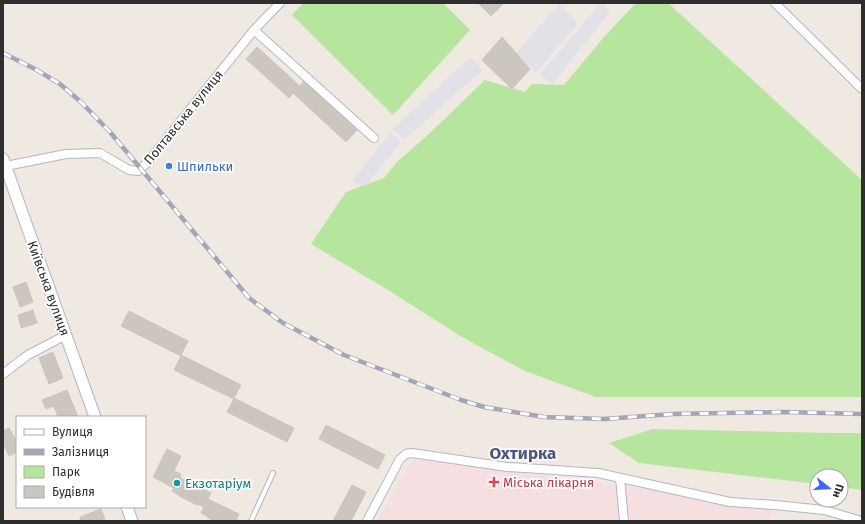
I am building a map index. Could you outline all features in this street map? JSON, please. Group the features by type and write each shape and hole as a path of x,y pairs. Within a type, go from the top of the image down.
{"main road":[{"name":"Київська вулиця","path":"4,162 95,416"},
{"path":"127,508 132,521"}],"street":[{"name":"Полтавська вулиця","path":"4,162 66,154 100,153 129,170 138,171 147,163 254,30 280,3"},
{"path":"775,3 862,89"},
{"path":"254,30 374,138"},
{"path":"3,374 28,355 66,335"},
{"path":"368,521 400,459 406,454 412,453 507,467 598,474 730,502 824,510 860,521"},
{"path":"620,478 624,521"}],"lane":[{"path":"251,521 273,473"}],"shaded area":[{"path":"601,3 610,12 552,84 539,75"},
{"path":"559,4 577,24 536,73 516,53"},
{"path":"471,57 483,70 404,140 392,129"},
{"path":"391,132 401,142 364,188 352,180"},
{"name":"Міська лікарня","path":"412,459 775,505 768,521 378,521"}],"green space":[{"path":"303,3 443,3 470,30 393,115 292,15"},
{"path":"636,3 668,3 862,180 862,397 596,397 525,371 462,337 388,290 311,244 346,192 384,178 398,161 429,134 485,80 525,92 532,84 564,85 604,37"},
{"path":"653,429 862,433 862,490 849,488 849,468 809,468 809,483 639,463 609,443"}],"building":[{"path":"478,3 502,3 503,4 491,16"},
{"path":"502,37 530,69 512,89 482,60"},
{"path":"257,47 300,86 304,81 357,130 346,142 293,93 289,98 246,59"},
{"path":"26,282 33,302 20,307 13,287"},
{"path":"33,310 37,323 21,328 18,315"},
{"path":"129,311 188,341 181,355 241,385 234,398 294,428 287,442 227,412 234,399 174,370 181,356 121,326"},
{"path":"53,352 63,378 49,384 39,358"},
{"path":"67,390 78,416 58,416 54,406 46,409 42,400"},
{"path":"326,425 385,455 378,469 319,439"},
{"path":"9,428 16,440 16,452 9,456 3,443 3,431"},
{"name":"Екзотаріум","path":"167,449 181,456 174,471 181,474 180,478 211,493 208,499 239,514 236,521 214,521 201,513 204,507 179,496 172,491 174,488 153,477"},
{"path":"352,485 366,492 351,521 333,521"},
{"path":"101,509 105,519 101,521 81,521 80,517"}],"railway":[{"path":"3,53 35,69 60,84 81,102 110,132 249,298 283,323 344,355 461,400 484,407 544,417 604,419 673,414 784,412 862,414"}],"place":[{"name":"Шпильки","path":"169,166"},
{"name":"Міська лікарня","path":"494,482"},
{"name":"Екзотаріум","path":"177,483"}],"district":[{"name":"Охтирка","path":"523,453"}]}
